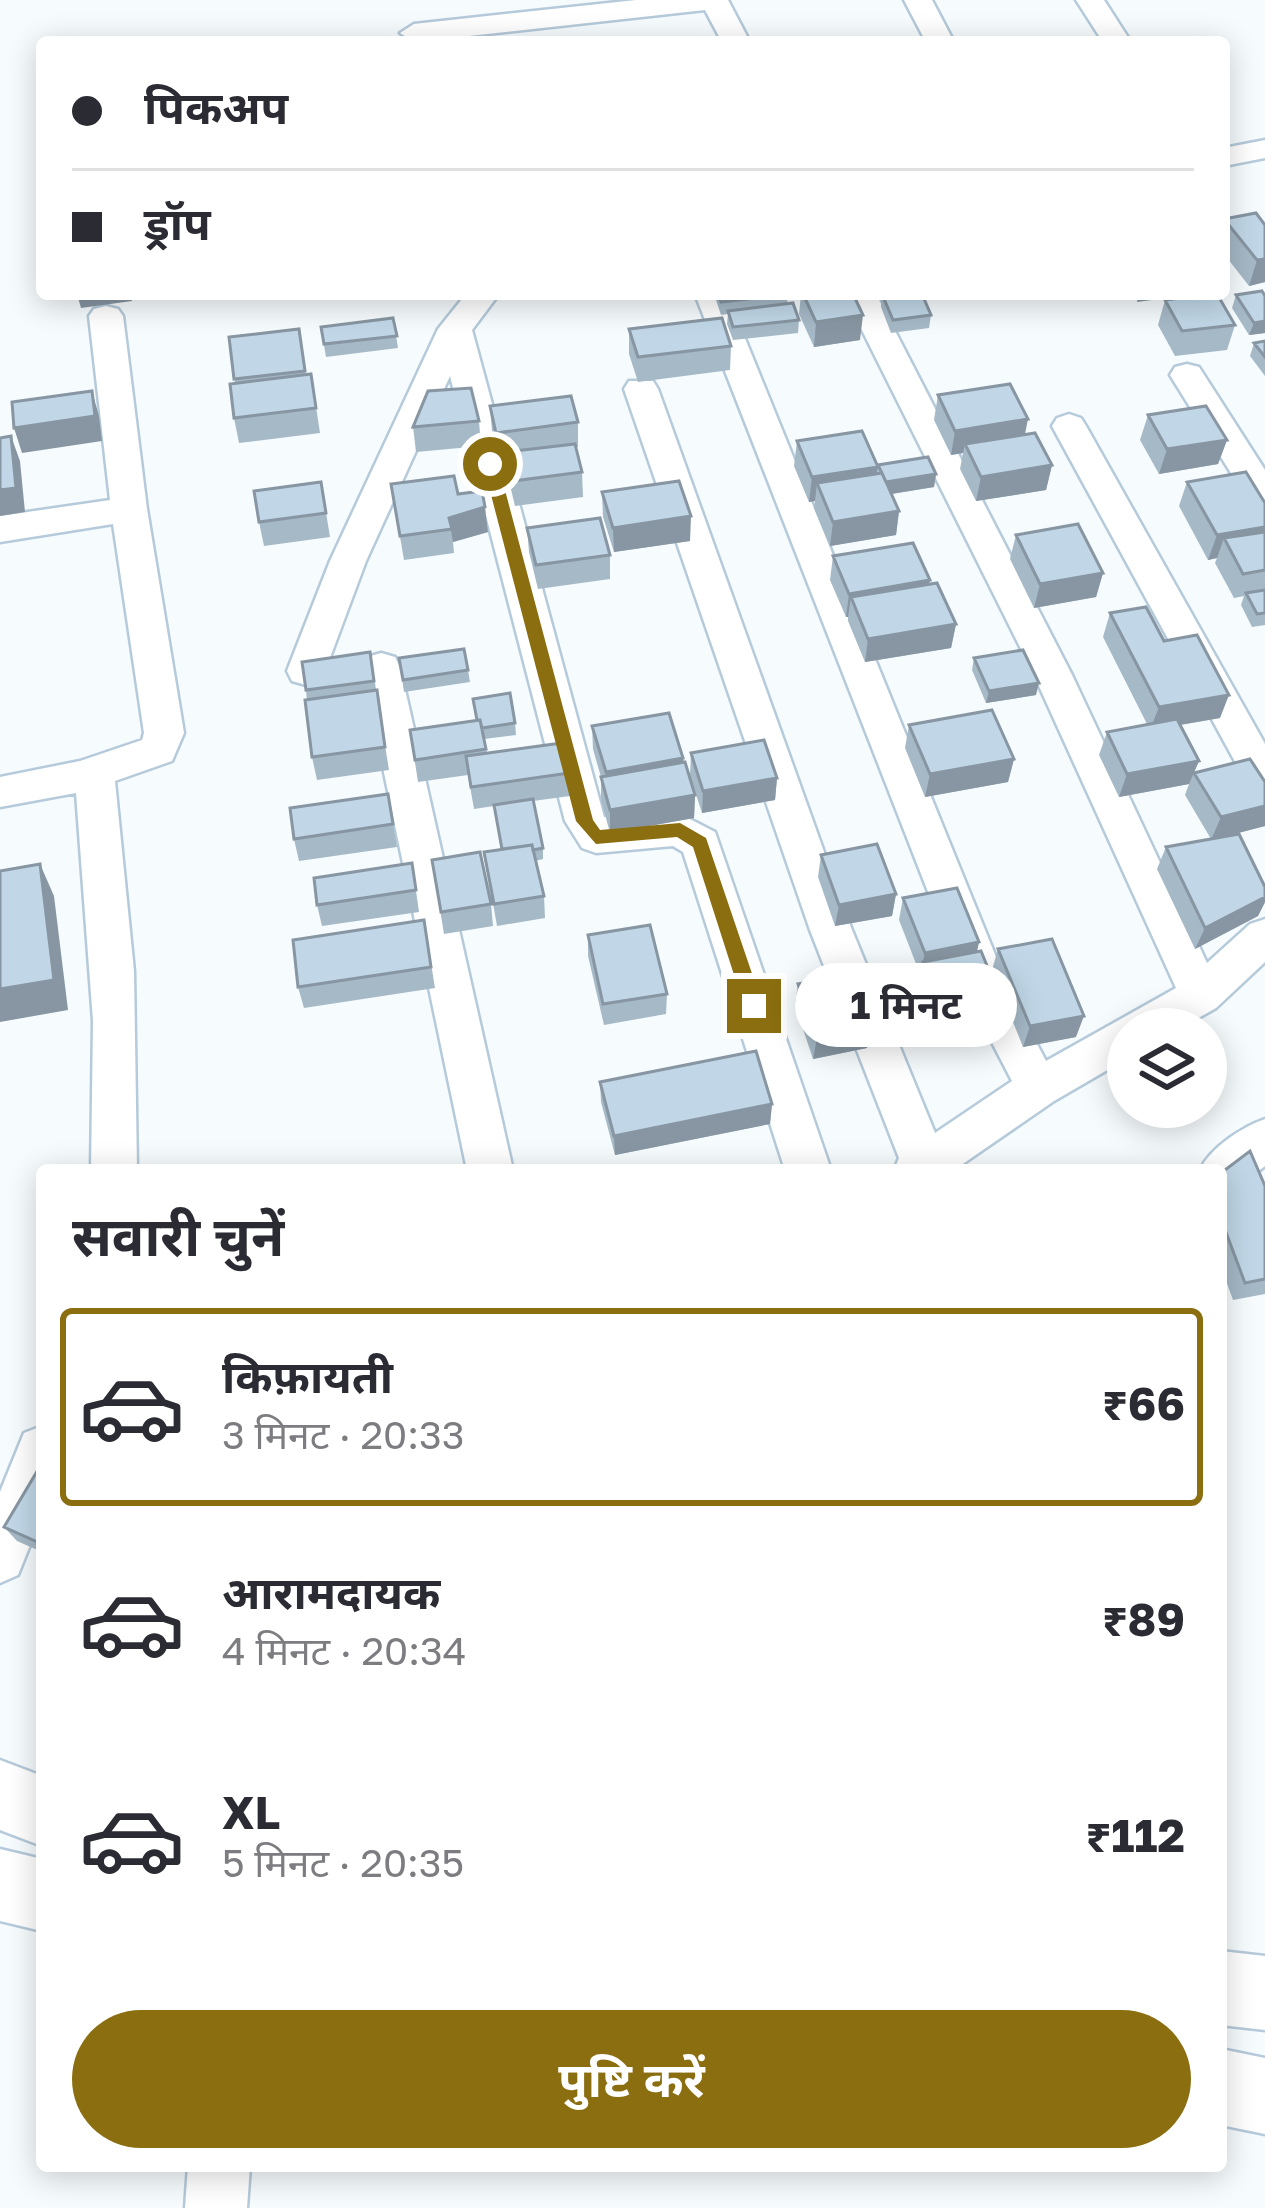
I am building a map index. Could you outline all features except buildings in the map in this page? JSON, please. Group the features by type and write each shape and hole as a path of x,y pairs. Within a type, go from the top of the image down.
{"street":[{"path":"402,0 415,36"},
{"path":"432,36 714,0 733,36"},
{"path":"918,0 937,36"},
{"path":"1090,0 1113,36"},
{"path":"1230,156 1265,149"},
{"path":"306,671 348,561 455,329 478,300"},
{"path":"713,300 993,1002 1038,1088"},
{"path":"863,300 1053,675 1201,995"},
{"path":"0,791 94,773 158,750 164,733 129,508 106,316"},
{"path":"455,329 585,821 596,837 680,830 700,843 806,1164"},
{"path":"1187,375 1265,498"},
{"path":"641,389 824,910 920,1164"},
{"path":"1069,426 1265,780"},
{"path":"0,529 129,508"},
{"path":"381,667 489,1164"},
{"path":"94,773 112,917 118,1079 114,1164"},
{"path":"1178,1008 1201,995 1265,936"},
{"path":"925,1164 1107,1048"},
{"path":"1227,1169 1265,1139"},
{"path":"0,1557 36,1465"},
{"path":"0,1795 36,1809"},
{"path":"0,1885 36,1894"},
{"path":"1227,1989 1265,1993"},
{"path":"1227,2088 1265,2096"},
{"path":"216,2208 219,2172"}],"route":[{"path":"490,464 585,821 596,837 680,830 700,843 754,1006"}]}
